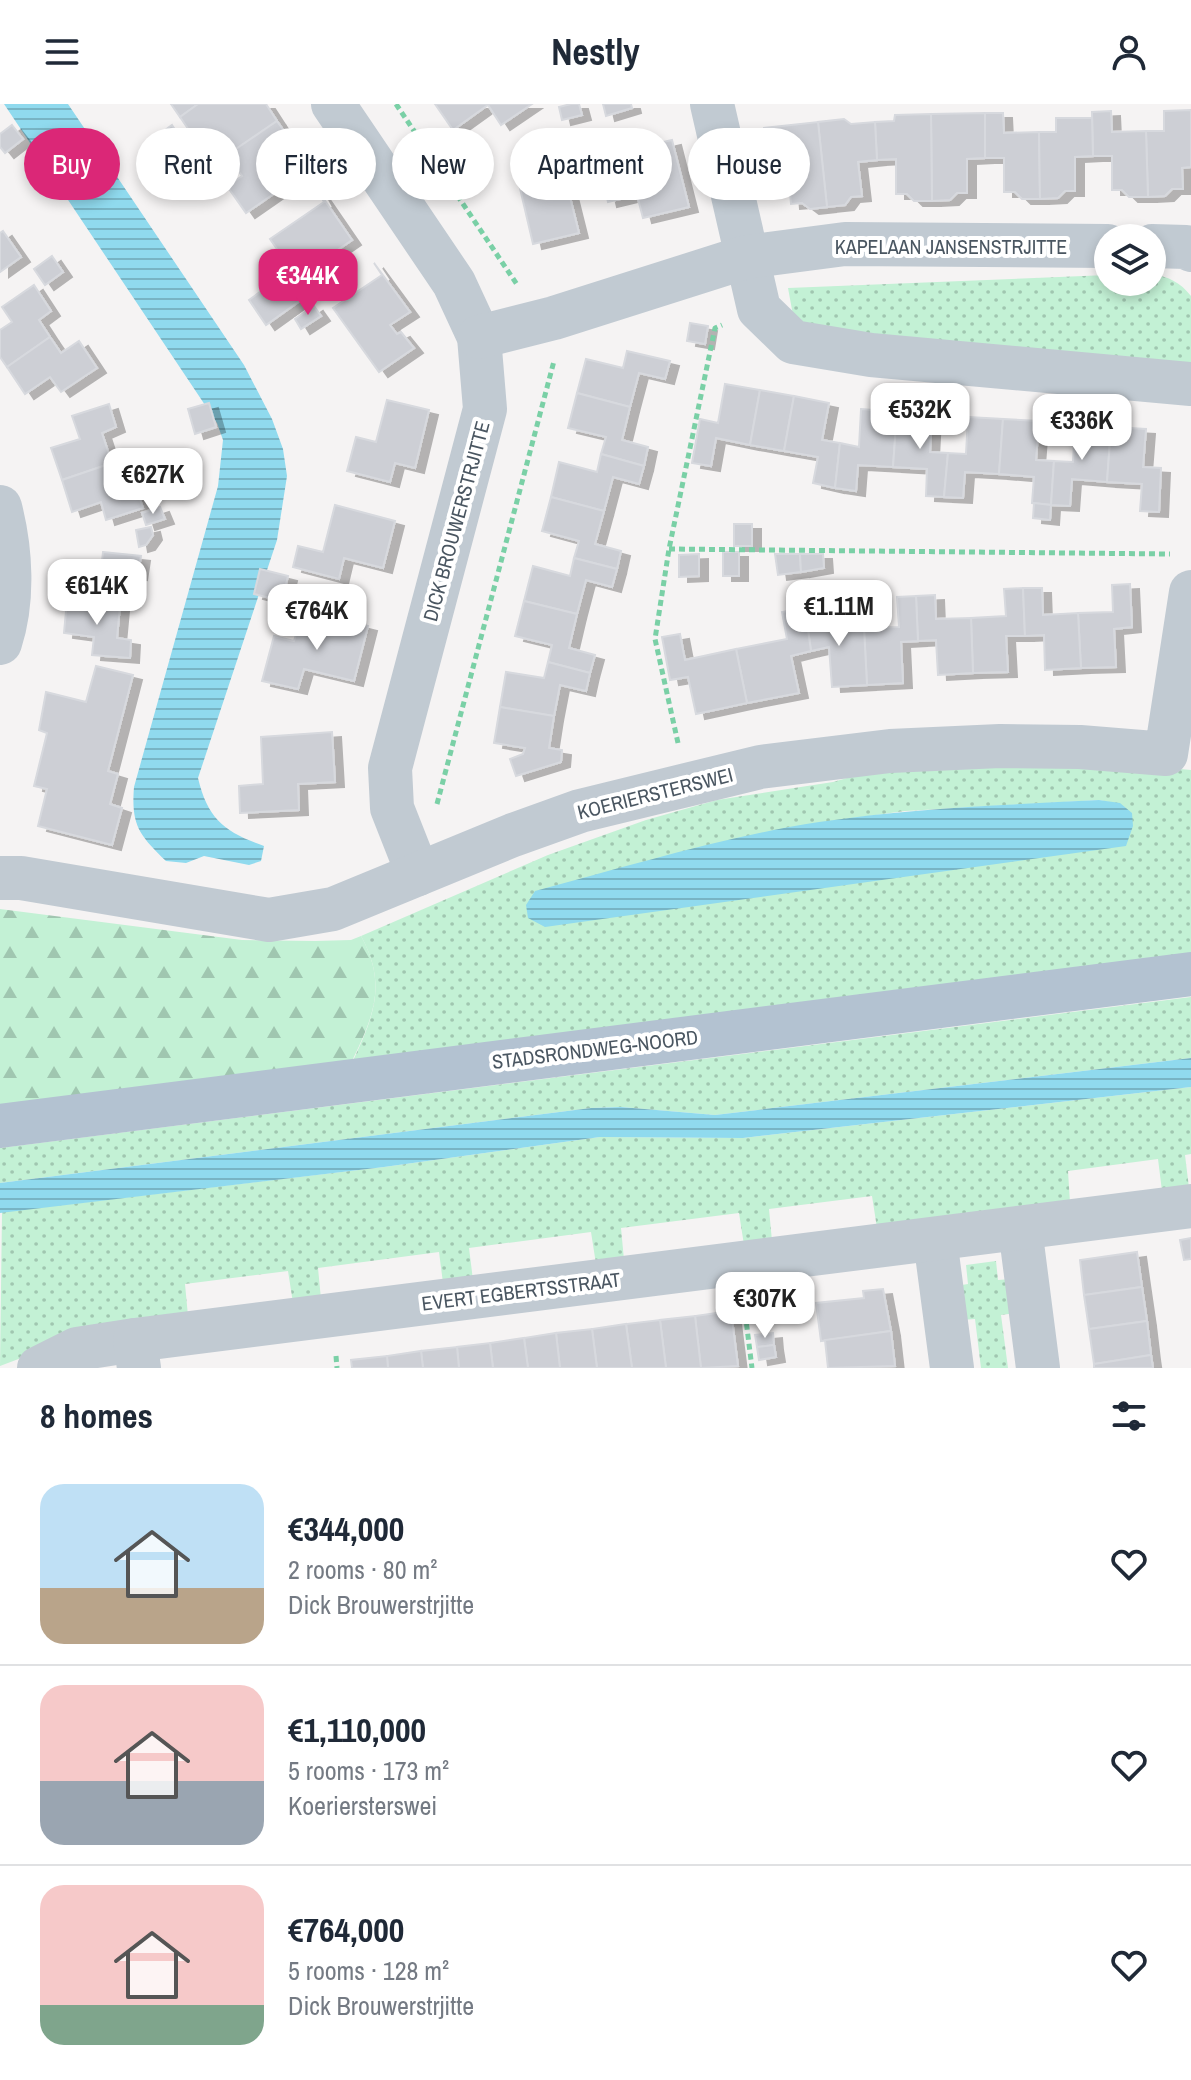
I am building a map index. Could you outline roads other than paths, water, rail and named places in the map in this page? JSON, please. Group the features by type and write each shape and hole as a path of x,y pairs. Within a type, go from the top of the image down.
{"main road":[{"name":"STADSRONDWEG-NOORD","path":"0,1126 1191,974"}],"street":[{"name":"DICK BROUWERSTRJITTE","path":"333,104 454,283 479,337 485,409 390,768 392,808 418,874"},
{"path":"712,104 759,309 793,342 871,355 1191,384"},
{"name":"KAPELAAN JANSENSTRJITTE","path":"479,337 548,320 746,257 845,244 1094,246"},
{"path":"1166,246 1191,250"},
{"path":"0,507 8,537 8,618 0,643"},
{"name":"KOERIERSTERSWEI","path":"0,878 21,878 269,920 333,909 513,835 580,811 760,767 890,751 1040,746 1166,754 1183,573"},
{"name":"EVERT EGBERTSSTRAAT","path":"39,1368 77,1349 137,1354 739,1263 1191,1206"},
{"path":"1020,1228 1038,1368"},
{"path":"935,1239 952,1368"}],"water":[{"path":"4,104 68,104 84,128 24,128 24,134"},
{"path":"120,181 244,365 272,419 283,449 287,476 277,540 198,778 207,804 220,822 264,846 261,861 249,865 204,856 186,863 166,861 143,836 134,811 134,787 218,486 223,440 217,423 68,200 120,200"},
{"path":"1099,800 1120,803 1132,813 1133,826 1126,846 545,927 528,918 526,905 535,891 747,836 889,813"},
{"path":"1191,1058 1191,1087 743,1138 600,1137 384,1167 0,1213 0,1183 591,1108 621,1107 715,1115"}]}
